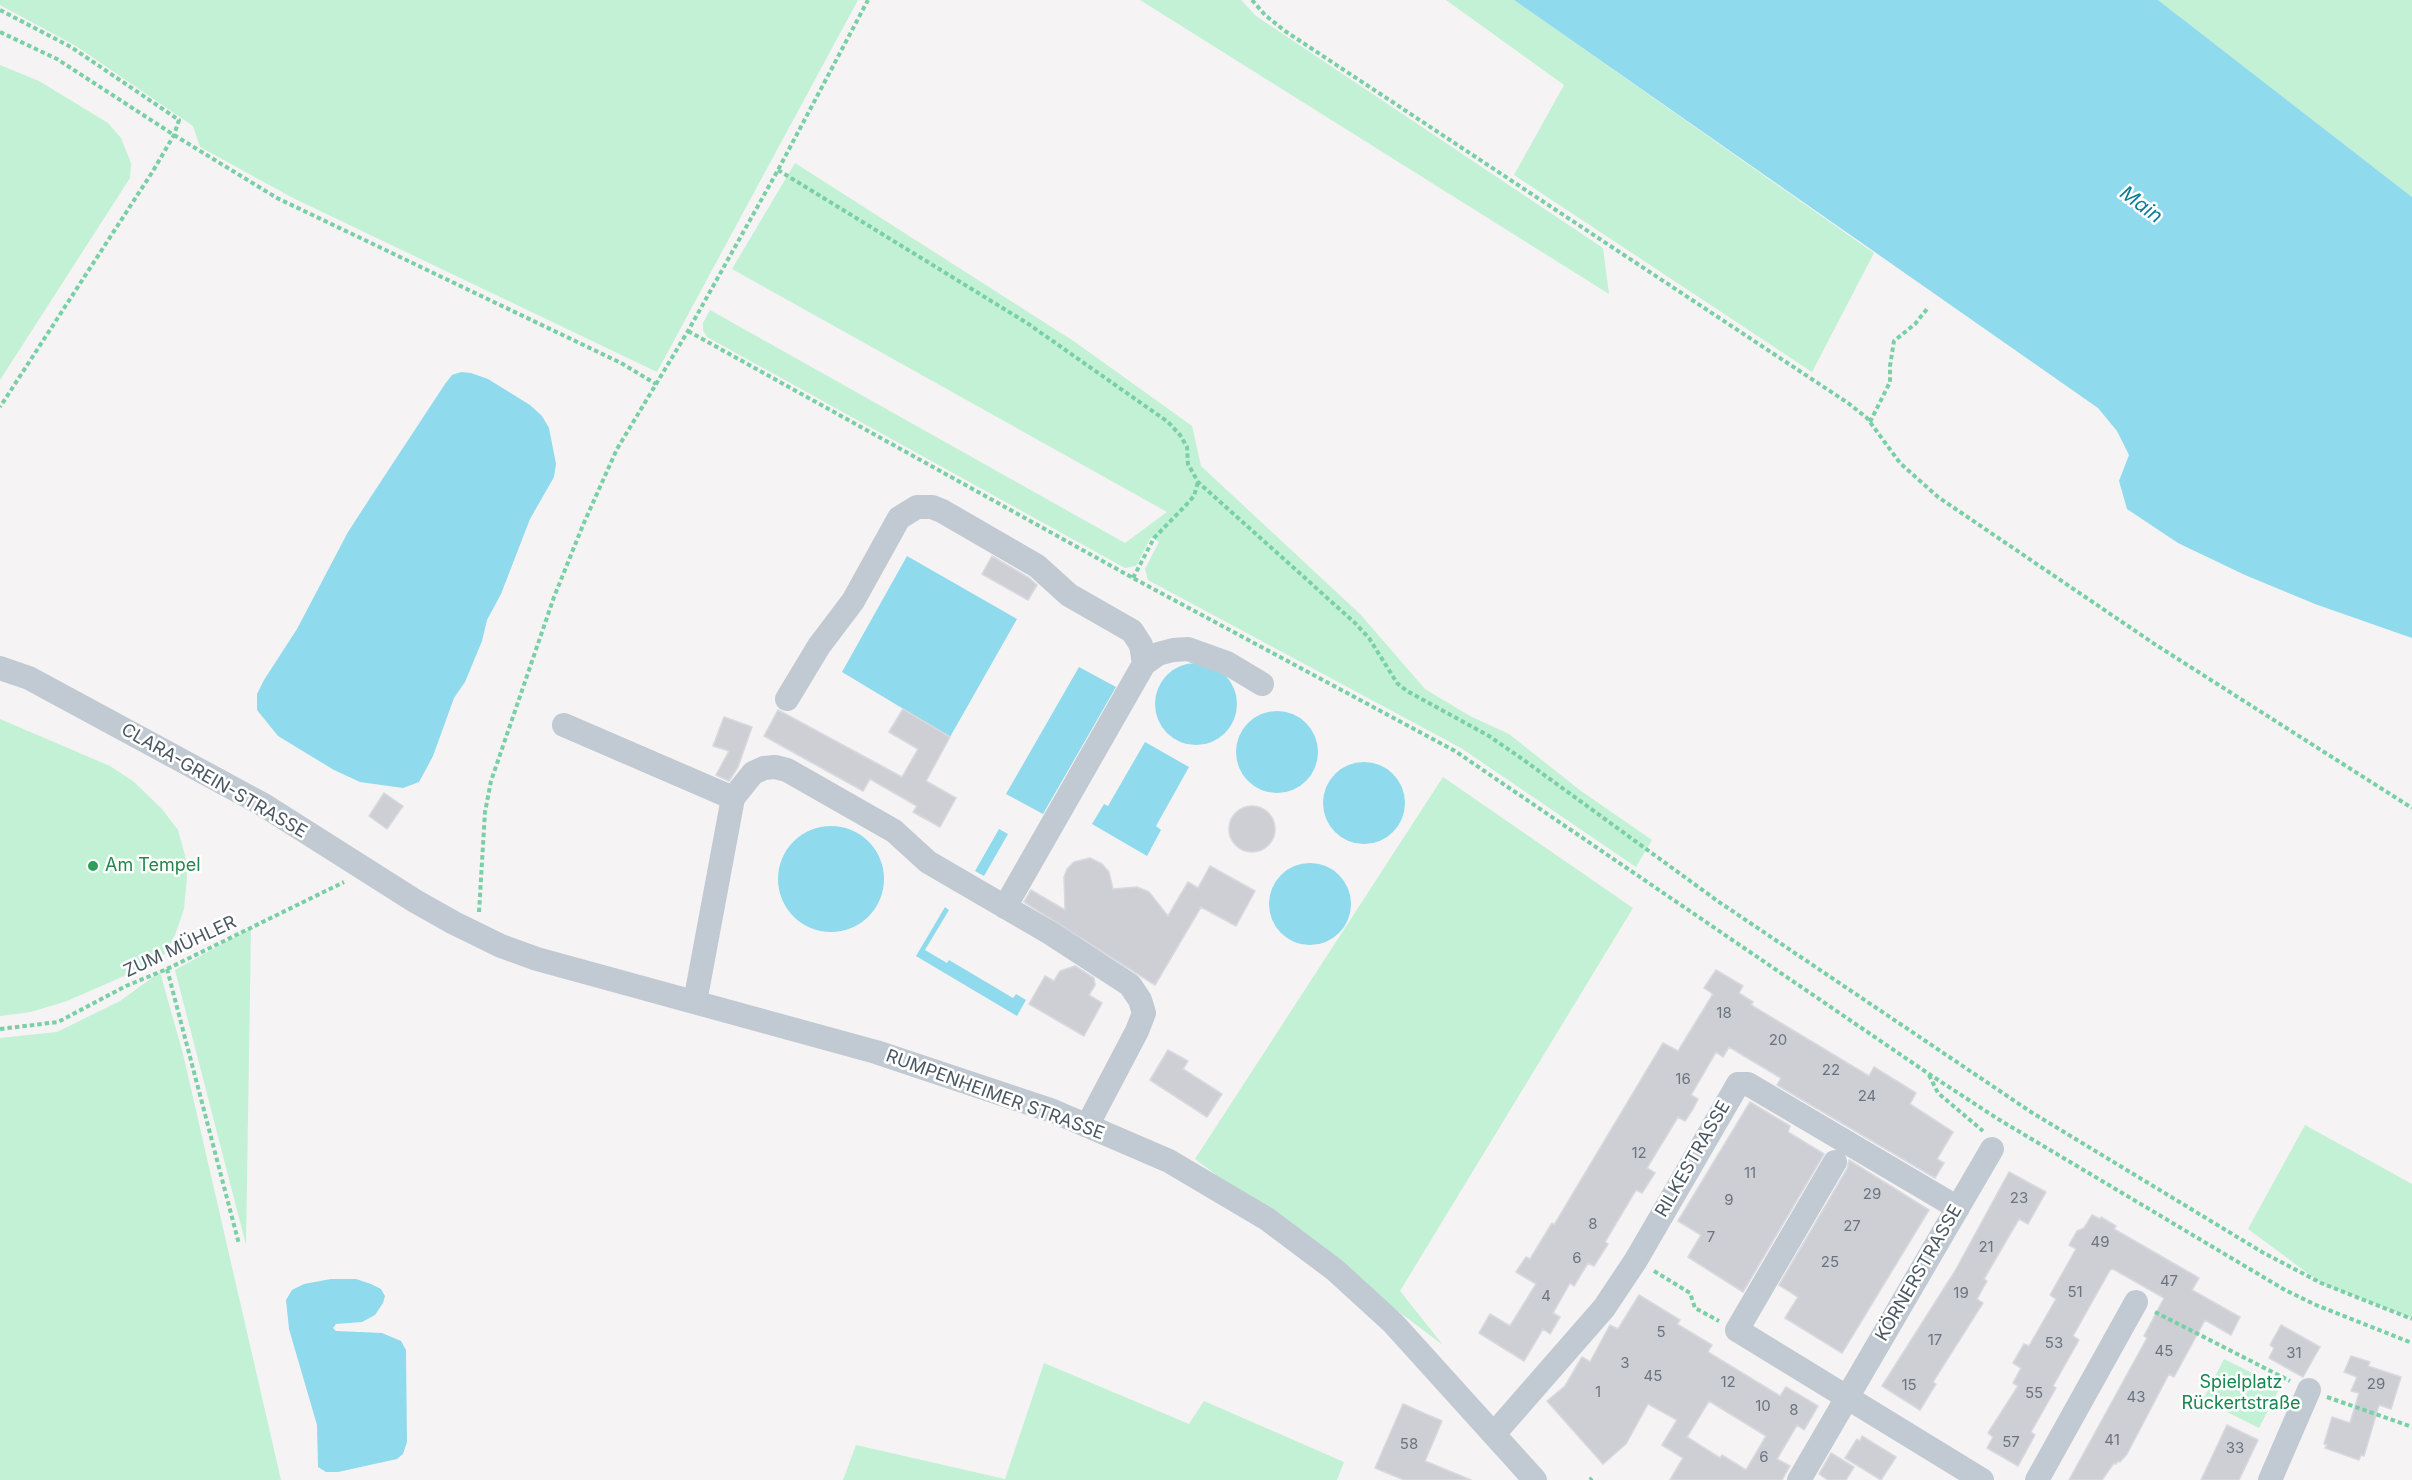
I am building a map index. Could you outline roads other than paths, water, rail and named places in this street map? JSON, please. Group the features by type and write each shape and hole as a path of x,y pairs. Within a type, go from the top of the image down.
{"street":[{"path":"787,699 819,646 853,601 899,518 917,507 925,506 942,511 1037,566 1069,595 1132,631 1142,645 1144,664"},
{"path":"1005,907 1144,664 1158,654 1188,649 1227,663 1262,684"},
{"name":"CLARA-GREIN-STRASSE","path":"0,668 29,678 262,804 366,871 454,923"},
{"path":"564,725 734,798"},
{"path":"695,1002 734,798 753,773 758,770 775,767 787,770 894,831 928,862 1050,933 1130,985 1140,1000 1144,1012 1137,1031 1087,1126"},
{"name":"RUMPENHEIMER STRASSE","path":"454,923 537,959 876,1052 1053,1111 1169,1161 1267,1219 1335,1270 1393,1323 1535,1480"},
{"name":"RILKESTRASSE","path":"1494,1434 1604,1308 1636,1260 1734,1088 1742,1083 1958,1208"},
{"name":"KÖRNERSTRASSE","path":"1799,1480 1992,1149"},
{"path":"1835,1162 1737,1330 1982,1480"},
{"path":"2037,1480 2136,1302"},
{"path":"2270,1480 2308,1390"}],"water":[{"name":"Main","path":"1514,0 2158,0 2412,197 2412,638 2315,604 2245,575 2178,543 2127,509 2119,481 2129,455 2117,431 2098,408"},
{"path":"461,372 488,379 530,405 542,416 549,428 556,464 554,477 530,519 501,594 487,620 482,641 465,682 454,698 433,756 419,782 403,788 360,782 334,770 278,736 257,710 257,694 297,629 348,532 445,384 452,375"},
{"path":"907,556 1017,619 950,737 842,672"},
{"path":"1196,663 1212,666 1225,675 1234,688 1237,704 1234,720 1225,733 1212,742 1196,745 1180,742 1167,733 1158,720 1155,704 1158,688 1167,675 1180,666"},
{"path":"1079,667 1116,687 1043,814 1006,794"},
{"path":"1277,711 1293,714 1306,723 1315,736 1318,752 1315,768 1306,781 1293,790 1277,793 1261,790 1248,781 1239,768 1236,752 1239,736 1248,723 1261,714"},
{"path":"1145,742 1189,767 1156,826 1161,830 1147,856 1092,824 1104,804 1108,806"},
{"path":"1364,762 1380,765 1393,774 1402,787 1405,803 1402,819 1393,832 1380,841 1364,844 1348,841 1335,832 1326,819 1323,803 1326,787 1335,774 1348,765"},
{"path":"831,826 851,830 868,842 880,859 884,879 880,899 868,916 851,928 831,932 811,928 794,916 782,899 778,879 782,859 794,842 811,830"},
{"path":"999,829 1008,834 984,876 975,871"},
{"path":"1310,863 1326,866 1339,875 1348,888 1351,904 1348,920 1339,933 1326,942 1310,945 1294,942 1281,933 1272,920 1269,904 1272,888 1281,875 1294,866"},
{"path":"945,907 949,910 925,950 947,963 949,960 1013,998 1016,994 1026,1000 1017,1016 916,956"},
{"path":"331,1279 356,1279 381,1289 385,1296 375,1315 362,1322 336,1324 333,1328 336,1331 382,1333 401,1341 406,1350 407,1442 403,1454 397,1459 338,1472 326,1472 318,1467 317,1425 289,1329 286,1300 292,1290 304,1284"}],"place":[{"name":"Am Tempel","path":"93,866"}],"park label":[{"name":"Spielplatz Rückertstraße","path":"2241,1393"}]}
